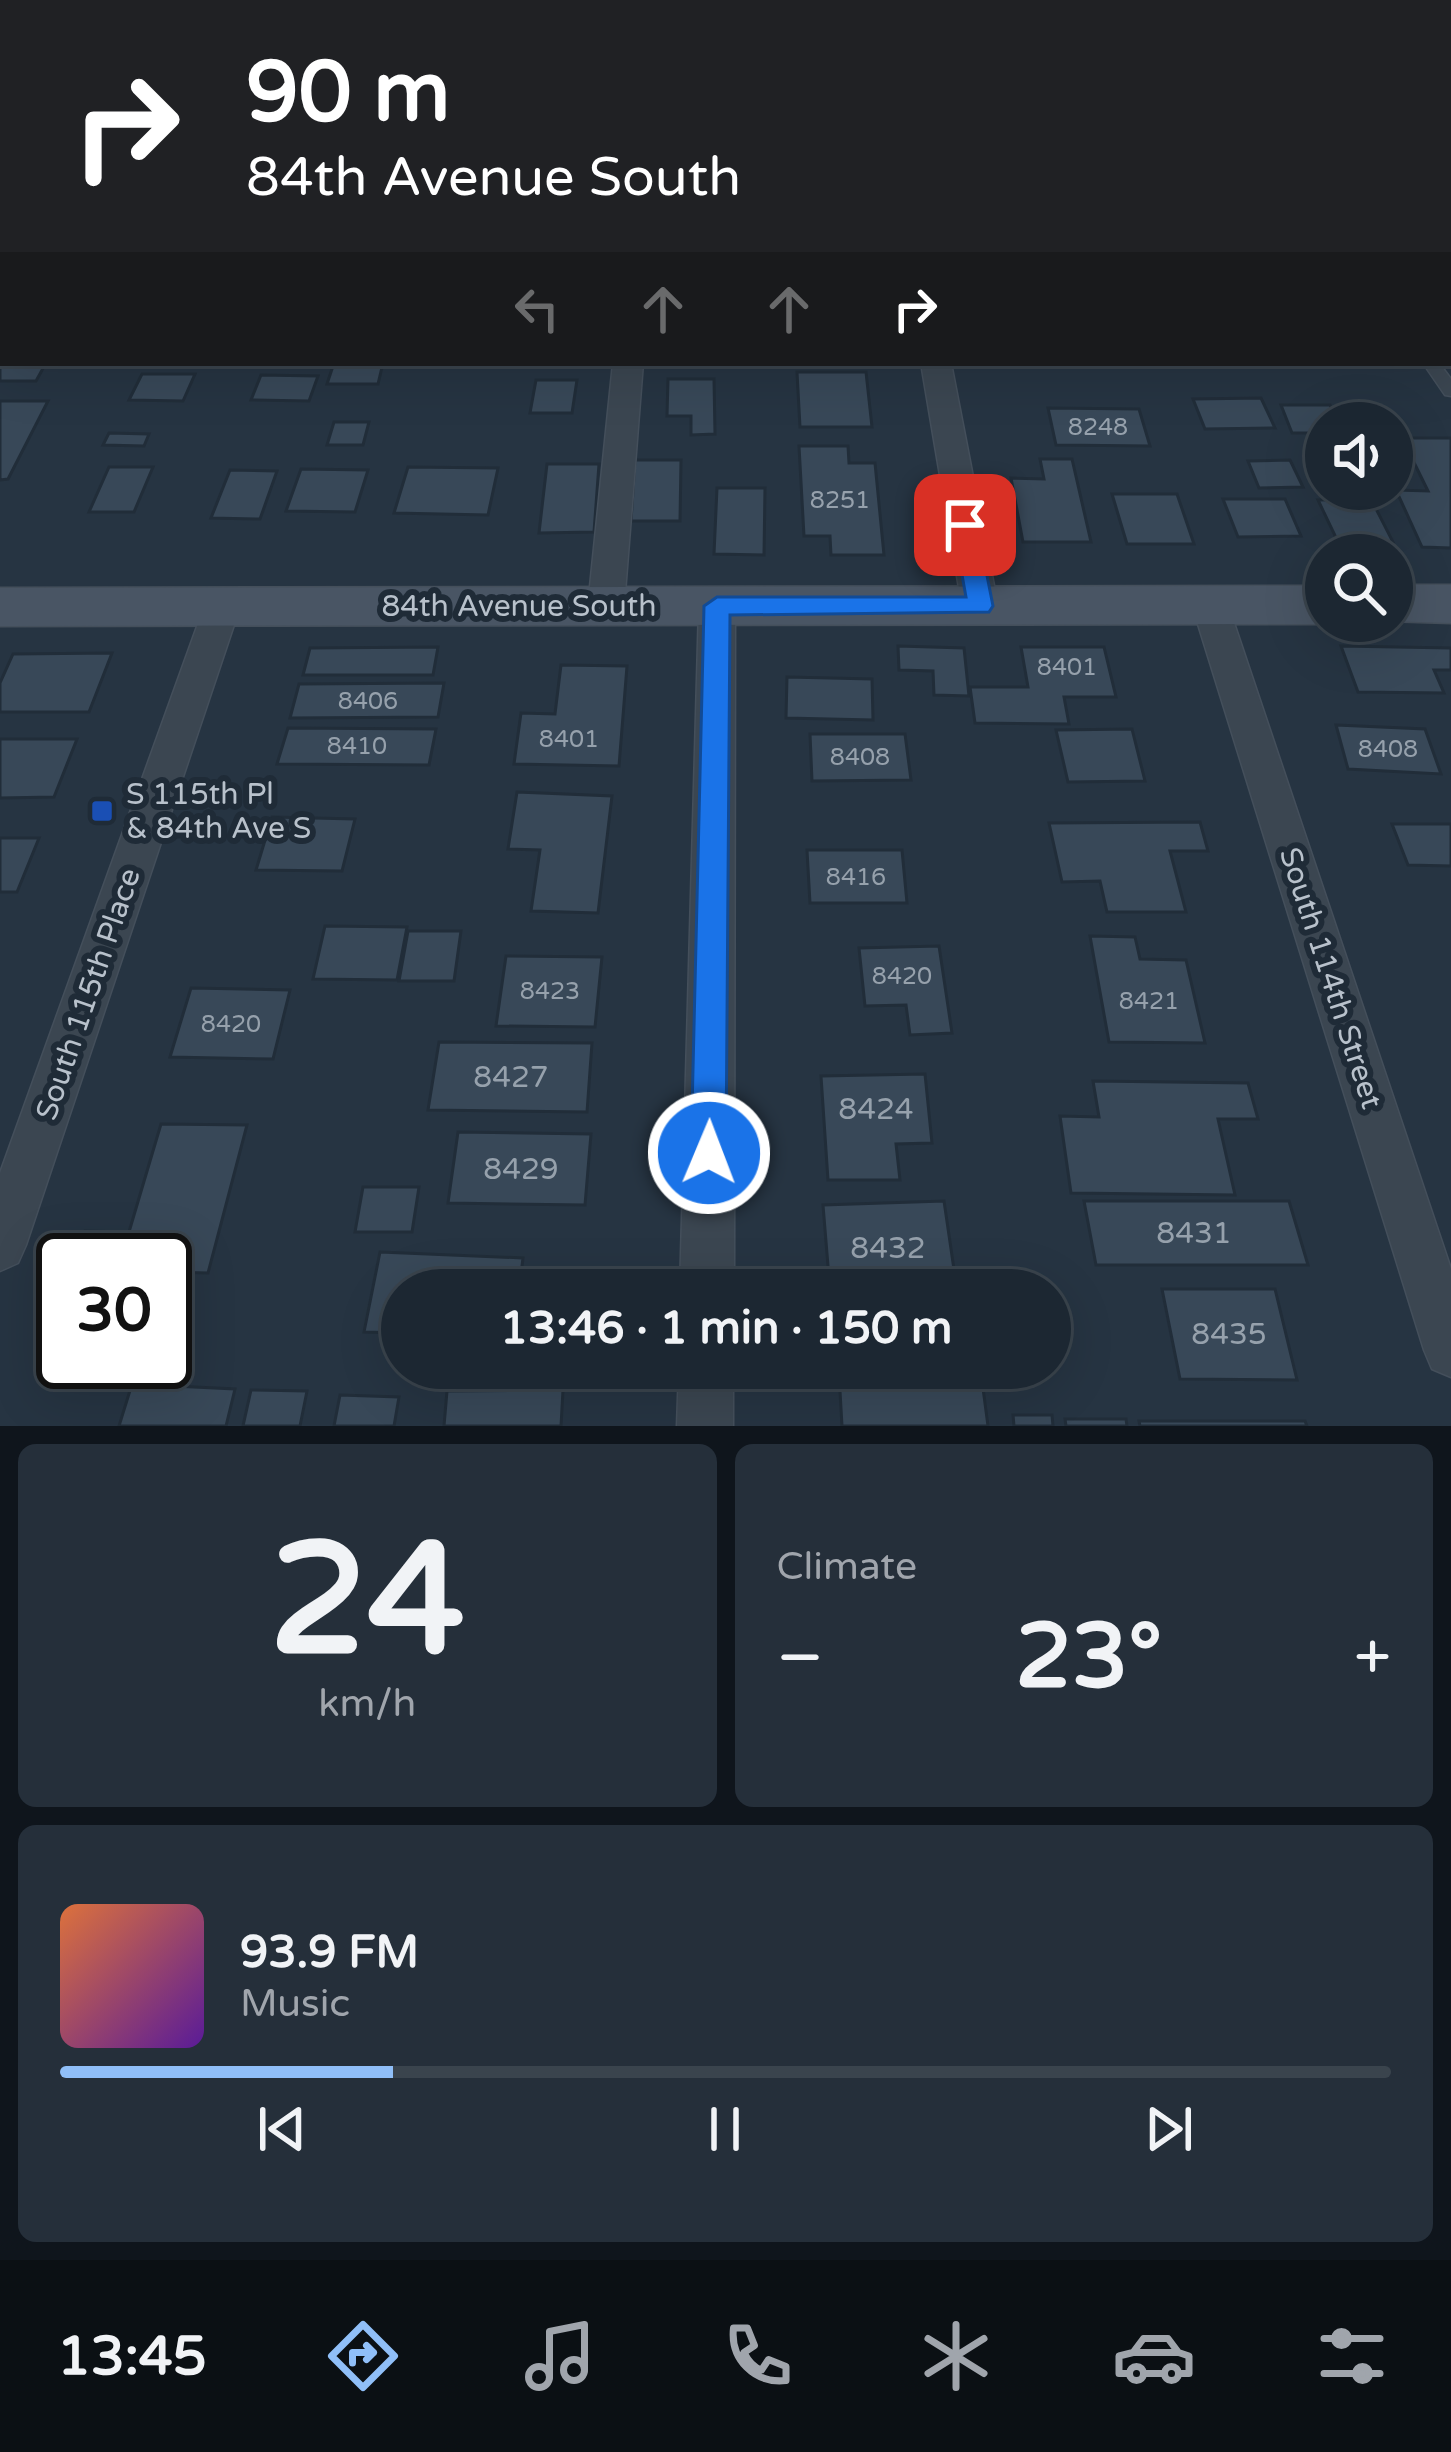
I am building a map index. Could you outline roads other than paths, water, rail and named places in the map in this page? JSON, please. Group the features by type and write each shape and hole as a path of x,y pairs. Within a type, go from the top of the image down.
{"street":[{"path":"606,606 628,366"},
{"path":"937,366 980,606"},
{"path":"1413,604 1451,604"},
{"name":"South 114th Street","path":"1210,605 1451,1350"},
{"name":"84th Avenue South","path":"0,607 1305,605"},
{"path":"707,1269 717,606"},
{"name":"South 115th Place","path":"0,1245 223,607"},
{"path":"705,1426 706,1389"}],"lane":[{"path":"1433,366 1451,391"}],"place":[{"name":"S 115th Pl & 84th Ave S","path":"102,811"}]}
